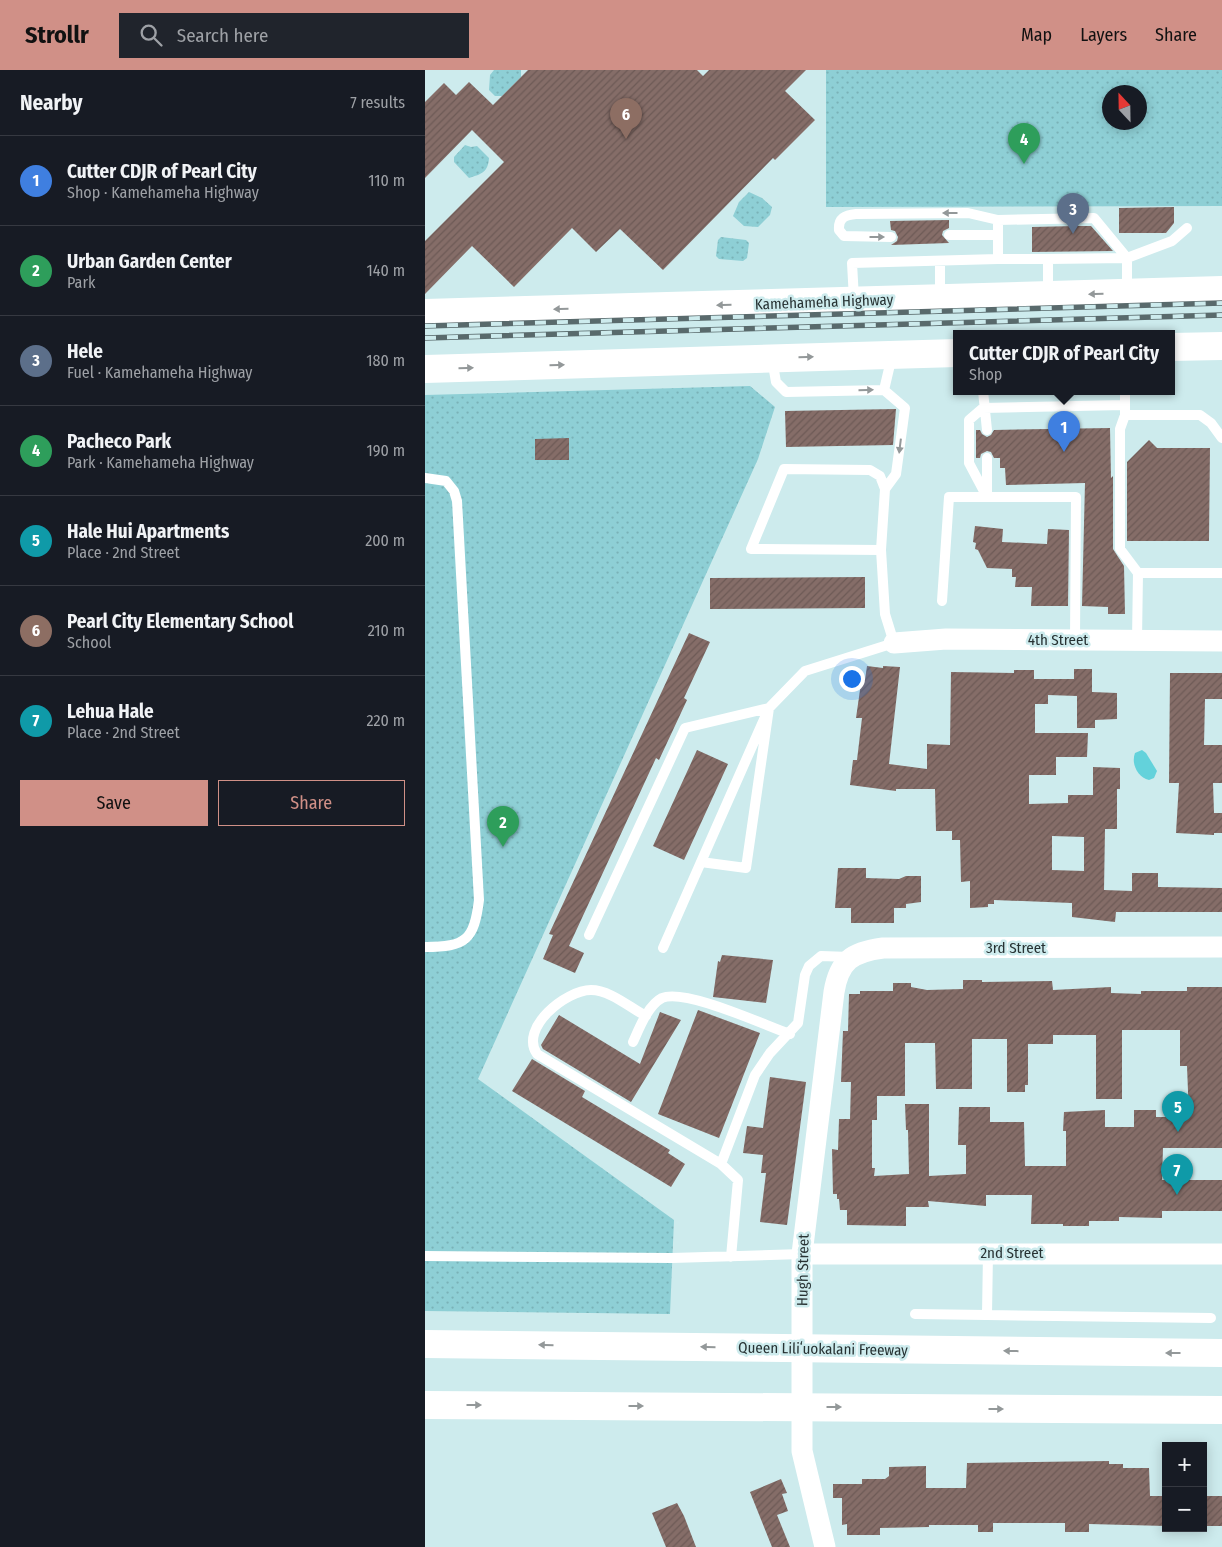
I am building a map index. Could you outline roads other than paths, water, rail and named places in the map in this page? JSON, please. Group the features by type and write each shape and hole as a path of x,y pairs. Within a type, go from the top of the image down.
{"main road":[{"name":"Kamehameha Highway","path":"425,313 1222,290"},
{"path":"1175,347 1222,346"},
{"path":"425,369 953,353"},
{"name":"Queen Liliʻuokalani Freeway","path":"425,1344 1222,1353"},
{"path":"425,1405 1222,1410"}],"street":[{"name":"4th Street","path":"894,643 946,639 1222,641"},
{"name":"3rd Street","path":"851,957 861,952 883,948 1222,947"},
{"name":"Hugh Street","path":"825,1547 810,1491 802,1451 802,1254 834,992 840,969 851,957"},
{"name":"2nd Street","path":"802,1254 988,1252 1222,1254"}],"lane":[{"path":"891,238 844,236 839,230 840,220 843,216 856,214 968,213 998,220 1045,223 1074,222 1094,218 1127,258 1127,293"},
{"path":"998,220 998,260"},
{"path":"854,301 852,263 1048,259 1098,256 1127,258 1172,242 1187,228"},
{"path":"949,235 998,235"},
{"path":"1048,259 1048,295"},
{"path":"940,261 940,298"},
{"path":"884,390 892,355"},
{"path":"771,358 776,382 786,392 884,390 905,408 896,474 885,489"},
{"path":"983,395 987,430"},
{"path":"1125,395 1125,410 1120,429 1120,549 1139,573 1137,640"},
{"path":"987,497 969,463 969,420 983,408 1125,410 1200,415 1211,423 1222,438"},
{"path":"987,458 987,497"},
{"path":"663,948 769,708 805,671 894,643 885,614 881,550 885,489 880,476 870,470 784,469 751,549 881,550"},
{"path":"425,478 446,481 455,491 457,501 479,900 476,924 468,938 449,947 425,947"},
{"path":"942,602 949,497 1076,497 1075,640"},
{"path":"1139,573 1222,573"},
{"path":"701,862 746,868 769,708"},
{"path":"589,935 685,728 769,708"},
{"path":"721,1164 755,1075 770,1053 790,1034 798,1023 805,975 809,966 821,956 851,957"},
{"path":"646,1016 604,992 589,990 577,993 557,1003 548,1011 534,1034 533,1048 537,1054 721,1164 738,1180 731,1257"},
{"path":"633,1042 646,1016 661,999 674,996 691,998 790,1034"},
{"path":"987,1315 988,1252"},
{"path":"425,1256 731,1257 802,1254"},
{"path":"915,1314 1211,1318"}],"railway":[{"path":"425,326 1222,303"},
{"path":"425,338 1222,315"}],"place":[{"name":"Pearl City Elementary School","path":"626,139"},
{"name":"Pacheco Park","path":"1024,164"},
{"name":"Hele","path":"1073,234"},
{"name":"Cutter CDJR of Pearl City","path":"1064,452"},
{"name":"Urban Garden Center","path":"503,847"},
{"name":"Hale Hui Apartments","path":"1178,1132"},
{"name":"Lehua Hale","path":"1177,1195"}]}
